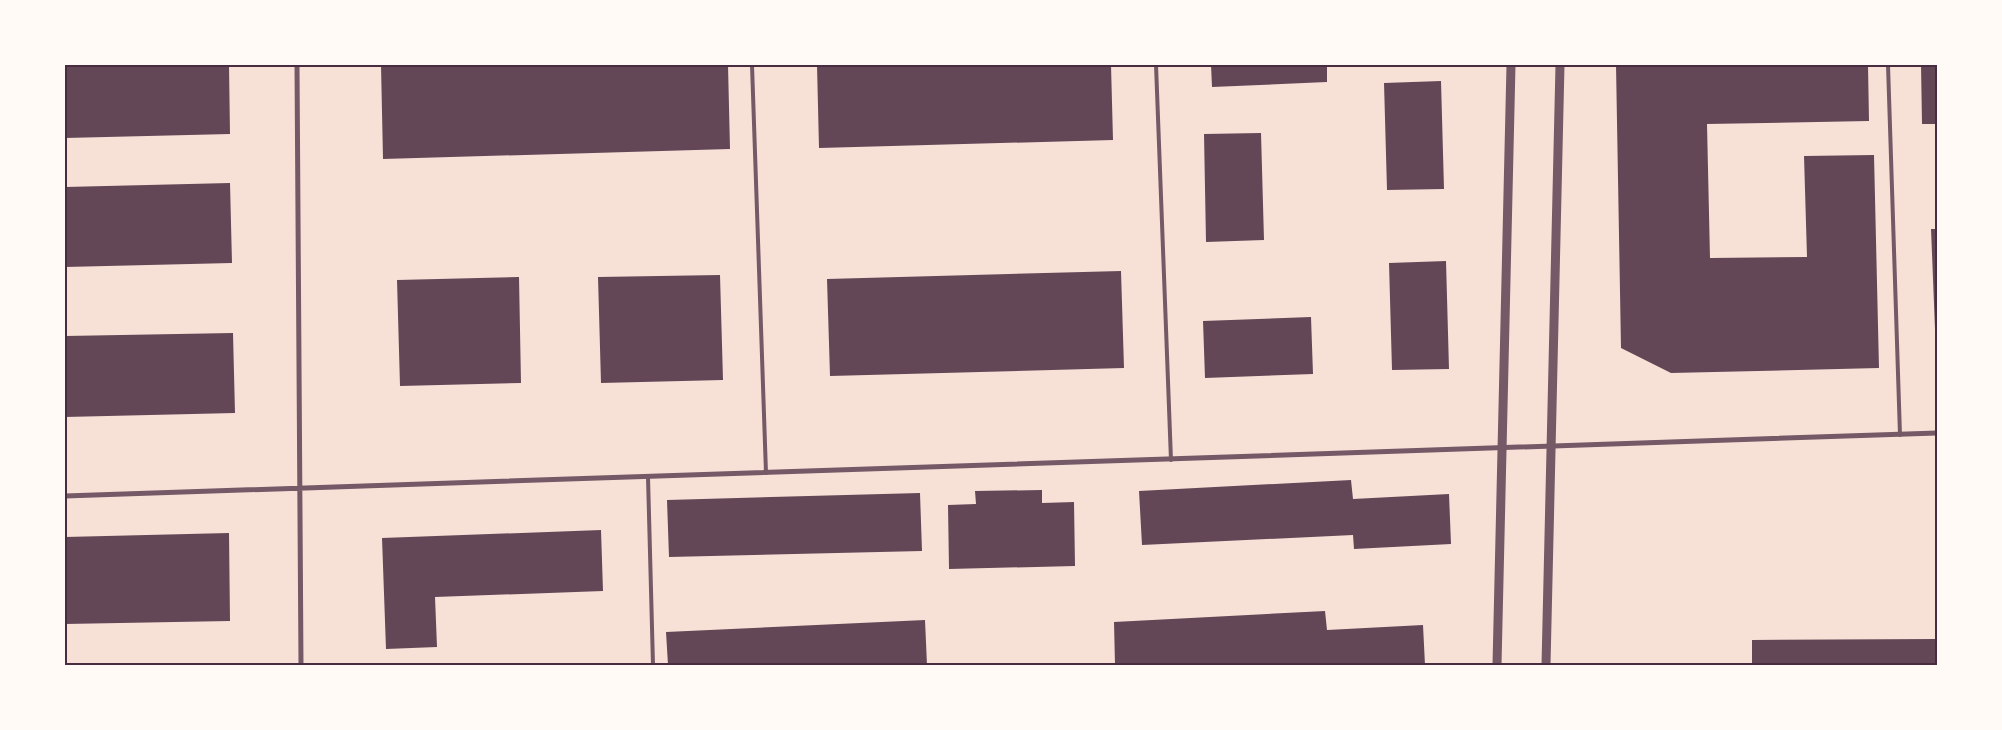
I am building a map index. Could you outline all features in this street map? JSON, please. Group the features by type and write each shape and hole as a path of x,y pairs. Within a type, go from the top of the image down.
{"street":[{"path":"297,65 301,665"},
{"path":"1497,665 1511,65"},
{"path":"1546,665 1560,65"},
{"path":"65,496 1937,434"}],"lane":[{"path":"752,65 766,473"},
{"path":"1156,65 1171,460"},
{"path":"1888,65 1900,435"},
{"path":"648,477 653,665"}],"building":[{"path":"65,65 229,65 230,134 65,138"},
{"path":"381,65 728,65 730,149 383,159"},
{"path":"817,65 1111,65 1113,140 819,148"},
{"path":"1211,65 1327,65 1327,82 1212,87"},
{"path":"1616,65 1868,65 1869,121 1707,124 1710,258 1807,257 1804,156 1874,155 1879,368 1671,373 1621,348"},
{"path":"1921,65 1937,65 1937,124 1922,124"},
{"path":"1441,81 1444,189 1387,190 1384,83"},
{"path":"1261,133 1264,240 1206,242 1204,134"},
{"path":"230,183 232,263 65,267 65,187"},
{"path":"1931,229 1937,229 1937,329 1935,329"},
{"path":"1446,261 1449,369 1392,370 1389,263"},
{"path":"1121,271 1124,368 830,376 827,279"},
{"path":"720,275 723,380 601,383 598,277"},
{"path":"519,277 521,383 400,386 397,280"},
{"path":"1311,317 1313,374 1205,378 1203,321"},
{"path":"233,333 235,413 65,417 65,336"},
{"path":"1351,480 1353,499 1449,494 1451,544 1354,549 1353,535 1142,545 1139,491"},
{"path":"1042,490 1042,503 1074,502 1075,566 949,569 948,505 976,504 975,491"},
{"path":"920,493 922,551 669,557 667,500"},
{"path":"601,530 603,591 435,597 437,647 386,649 382,538"},
{"path":"229,533 230,621 65,624 65,537"},
{"path":"1325,611 1327,630 1423,625 1425,665 1115,665 1114,622"},
{"path":"925,620 927,665 668,665 666,632"},
{"path":"1937,639 1937,665 1752,665 1752,640"}]}
